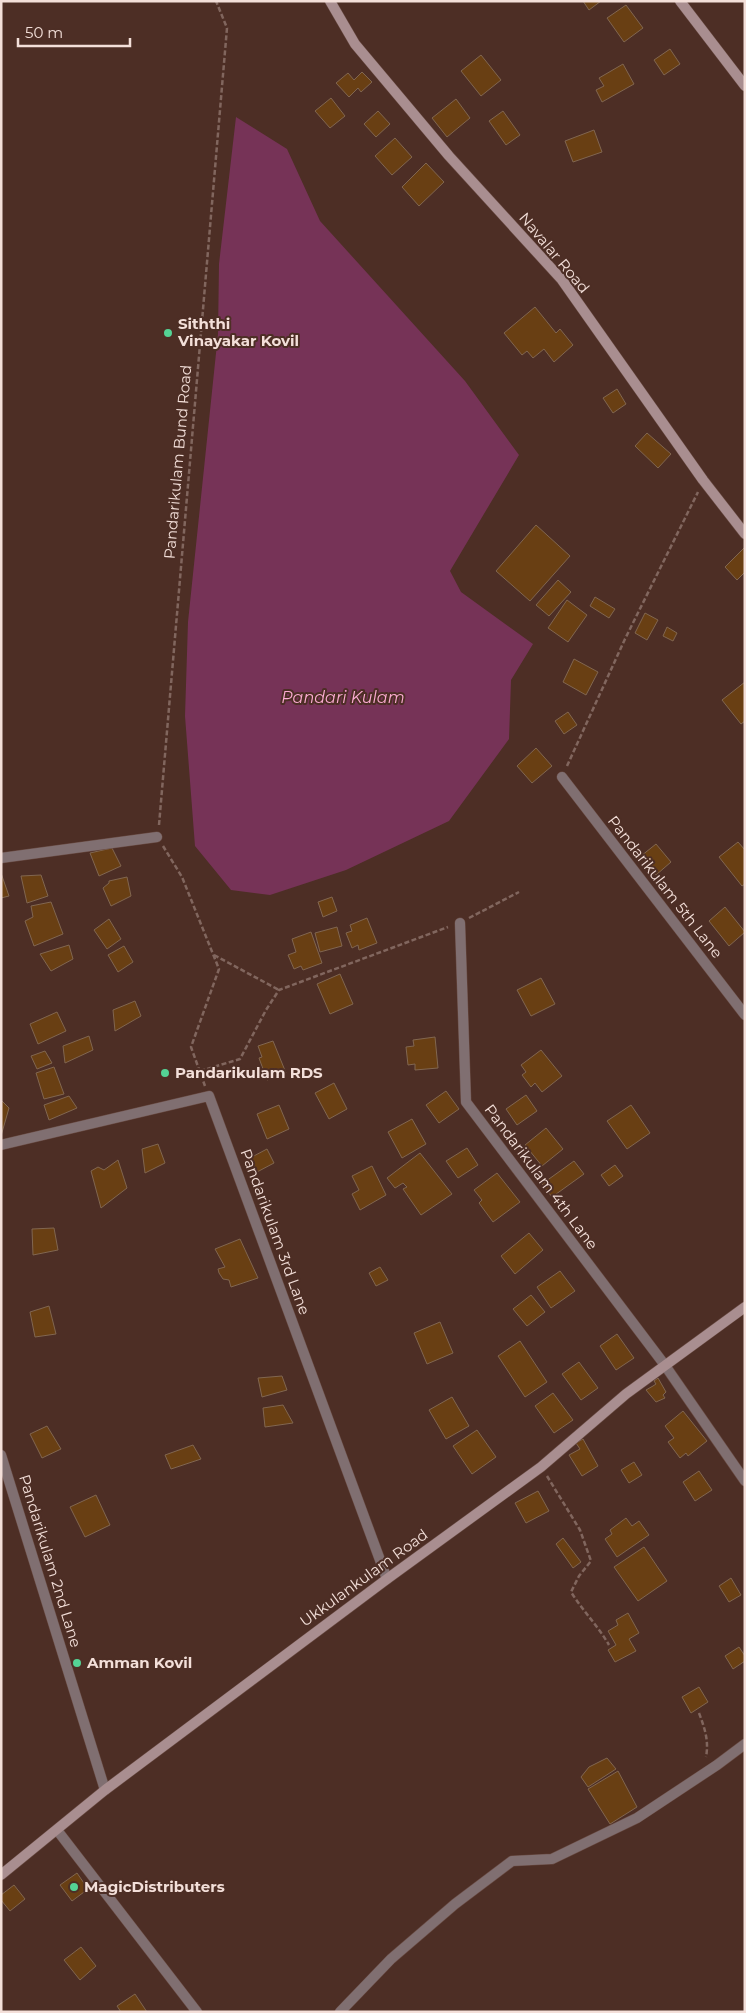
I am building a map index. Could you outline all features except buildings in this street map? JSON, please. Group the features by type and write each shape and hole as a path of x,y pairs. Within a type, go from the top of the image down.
{"street":[{"name":"Navalar Road","path":"330,1 355,44 449,156 562,280 703,480 745,534"},
{"path":"680,1 745,86"},
{"name":"Pandarikulam 5th Lane","path":"562,777 745,1015"},
{"path":"1,858 158,837"},
{"name":"Pandarikulam 4th Lane","path":"460,923 466,1102 664,1364 745,1481"},
{"path":"1,1145 209,1096"},
{"name":"Pandarikulam 3rd Lane","path":"209,1096 387,1579"},
{"name":"Ukkulankulam Road","path":"1,1875 105,1790 387,1579 541,1467 664,1364 745,1307"},
{"name":"Pandarikulam 2nd Lane","path":"1,1455 105,1790"},
{"path":"340,2012 391,1959 455,1904 512,1860 552,1859 637,1818 745,1744"},
{"path":"57,1830 197,2012"}],"path":[{"name":"Pandarikulam Bund Road","path":"158,837 227,28 216,1"},
{"path":"562,777 625,639 703,480"},
{"path":"158,837 182,877 219,969 191,1047 209,1096"},
{"path":"200,1071 240,1059 266,1010 280,990 460,923 519,892"},
{"path":"212,954 280,990"},
{"path":"541,1467 580,1530 592,1561 579,1576 571,1592 609,1645"},
{"path":"699,1713 708,1745 706,1758 717,1765"}],"water":[{"name":"Pandari Kulam","path":"236,117 287,149 320,221 465,381 519,455 450,571 461,592 533,644 511,680 509,739 449,821 346,870 270,895 231,890 195,846 185,716 188,622 218,334 219,264"}],"place":[{"name":"Siththi Vinayakar Kovil","path":"168,333"},
{"name":"Pandarikulam RDS","path":"165,1073"},
{"name":"Amman Kovil","path":"77,1663"},
{"name":"MagicDistributers","path":"74,1887"}]}
